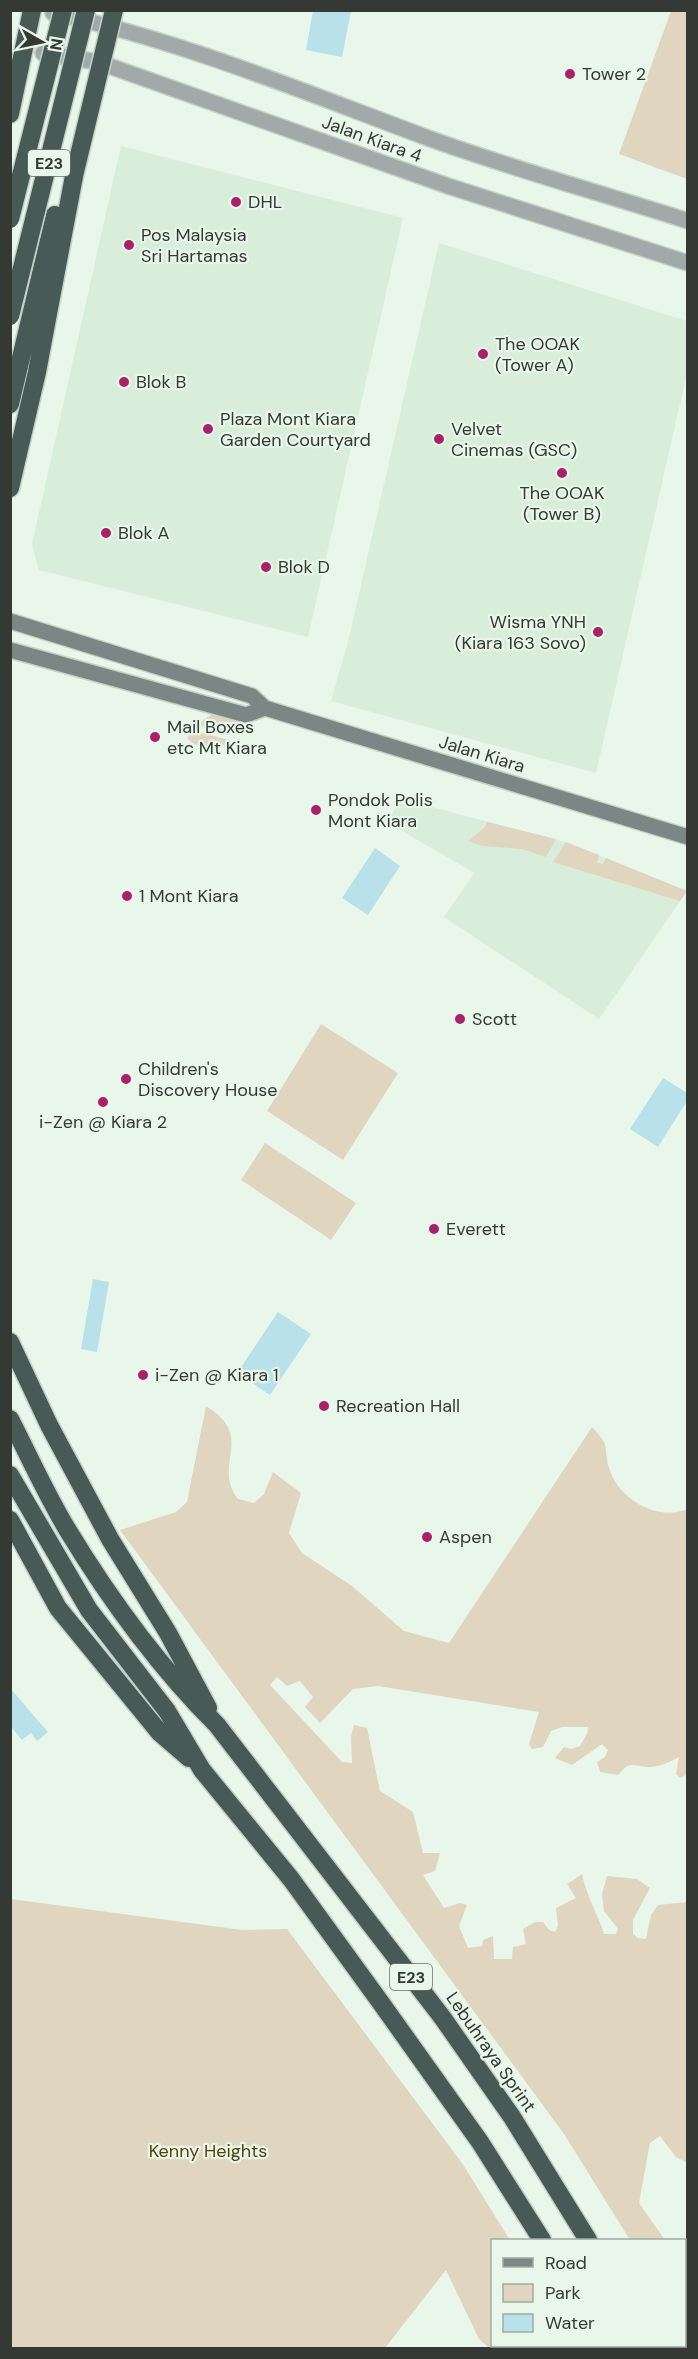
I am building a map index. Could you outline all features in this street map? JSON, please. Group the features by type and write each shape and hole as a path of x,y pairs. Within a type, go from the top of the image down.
{"highway":[{"path":"10,114 32,10"},
{"path":"10,488 37,372 74,176 114,10"},
{"path":"10,219 69,12"},
{"name":"E23","path":"10,316 69,12"},
{"path":"10,87 24,42"},
{"path":"10,404 53,221 60,197 74,176"},
{"path":"10,1342 96,1513 168,1633 217,1725"},
{"path":"10,1419 66,1528 125,1617 181,1689 217,1725"},
{"path":"10,1475 89,1610 167,1711 202,1770"},
{"path":"10,1520 58,1608 85,1644 160,1733 202,1770"},
{"name":"Lebuhraya Sprint","path":"217,1725 442,2017 512,2117 587,2239"},
{"name":"E23","path":"202,1770 291,1879 381,2003 480,2142 541,2239"}],"main road":[{"path":"10,186 43,53 69,12"},
{"path":"10,298 66,57 69,12"},
{"name":"Jalan Kiara","path":"10,621 252,696 265,708 687,837"},
{"name":"Jalan Kiara","path":"10,650 246,716 265,708"}],"street":[{"name":"Jalan Kiara 4","path":"69,12 208,55 430,138 687,221"},
{"name":"Jalan Kiara 4","path":"43,53 98,62 448,186 687,263"}],"shaded area":[{"path":"121,146 403,218 308,637 39,570 32,544"},
{"path":"439,243 687,321 687,373 596,773 331,701 348,642"},
{"path":"401,799 566,842 687,891 599,1019 444,917 474,873 387,822"}],"green space":[{"path":"671,11 687,11 687,179 619,154"},
{"path":"215,714 242,724 243,732 230,734 197,725"},
{"path":"192,730 229,740 228,745 206,747 195,744 187,738"},
{"path":"487,822 556,839 546,857 522,849 482,846 468,841 484,828"},
{"path":"566,842 599,855 597,863 603,864 606,858 687,891 680,901 553,862"},
{"path":"321,1024 398,1073 343,1160 267,1111"},
{"path":"265,1143 356,1203 331,1240 241,1180"},
{"path":"206,1406 221,1418 229,1429 231,1440 229,1474 231,1486 238,1499 254,1503 264,1494 273,1472 301,1493 289,1533 302,1553 352,1586 404,1631 449,1643 592,1427 604,1442 609,1468 614,1479 630,1498 652,1510 676,1512 687,1509 688,1774 680,1778 676,1774 679,1757 655,1767 628,1766 618,1775 600,1772 597,1762 605,1757 608,1750 602,1744 572,1765 555,1758 564,1747 571,1749 580,1746 588,1727 562,1727 551,1731 543,1747 532,1749 529,1744 539,1712 378,1686 353,1689 320,1723 305,1707 313,1697 300,1681 287,1686 277,1677 270,1685 342,1762 352,1763 351,1737 354,1725 367,1728 380,1791 413,1812 423,1853 440,1853 435,1871 423,1875 444,1908 460,1903 467,1905 459,1926 468,1948 482,1946 483,1940 493,1936 494,1959 512,1959 513,1947 526,1944 523,1929 535,1922 543,1922 549,1930 555,1932 558,1925 556,1908 576,1898 567,1884 582,1874 604,1934 616,1934 618,1929 604,1911 602,1894 607,1876 637,1879 650,1888 633,1920 633,1934 638,1938 646,1939 651,1915 658,1905 687,1902 687,2163 676,2157 660,2136 650,2143 639,2203 664,2239 629,2239 564,2134 120,1530 176,1512 187,1502"},
{"name":"Kenny Heights","path":"11,1899 242,1930 287,1929 462,2163 509,2239 491,2239 491,2347 577,2348 489,2348 479,2339 446,2270 385,2348 11,2348"}],"water":[{"path":"313,11 351,11 342,57 306,50"},
{"path":"375,848 400,866 368,915 342,898"},
{"path":"663,1078 687,1093 687,1101 658,1147 630,1129"},
{"path":"93,1279 109,1282 97,1352 81,1349"},
{"path":"278,1312 311,1334 270,1395 237,1373"},
{"path":"10,1688 48,1732 37,1741 31,1733 22,1740 11,1727"}],"place":[{"name":"Tower 2","path":"570,74"},
{"name":"DHL","path":"236,202"},
{"name":"Pos Malaysia Sri Hartamas","path":"129,245"},
{"name":"The OOAK (Tower A)","path":"483,354"},
{"name":"Blok B","path":"124,382"},
{"name":"Plaza Mont Kiara Garden Courtyard","path":"208,429"},
{"name":"Velvet Cinemas (GSC)","path":"439,439"},
{"name":"The OOAK (Tower B)","path":"562,473"},
{"name":"Blok A","path":"106,533"},
{"name":"Blok D","path":"266,567"},
{"name":"Wisma YNH (Kiara 163 Sovo)","path":"598,632"},
{"name":"Mail Boxes etc Mt Kiara","path":"155,737"},
{"name":"Pondok Polis Mont Kiara","path":"316,810"},
{"name":"1 Mont Kiara","path":"127,896"},
{"name":"Scott","path":"460,1019"},
{"name":"Children's Discovery House","path":"126,1079"},
{"name":"i-Zen @ Kiara 2","path":"103,1102"},
{"name":"Everett","path":"434,1229"},
{"name":"i-Zen @ Kiara 1","path":"143,1375"},
{"name":"Recreation Hall","path":"324,1406"},
{"name":"Aspen","path":"427,1537"}]}
